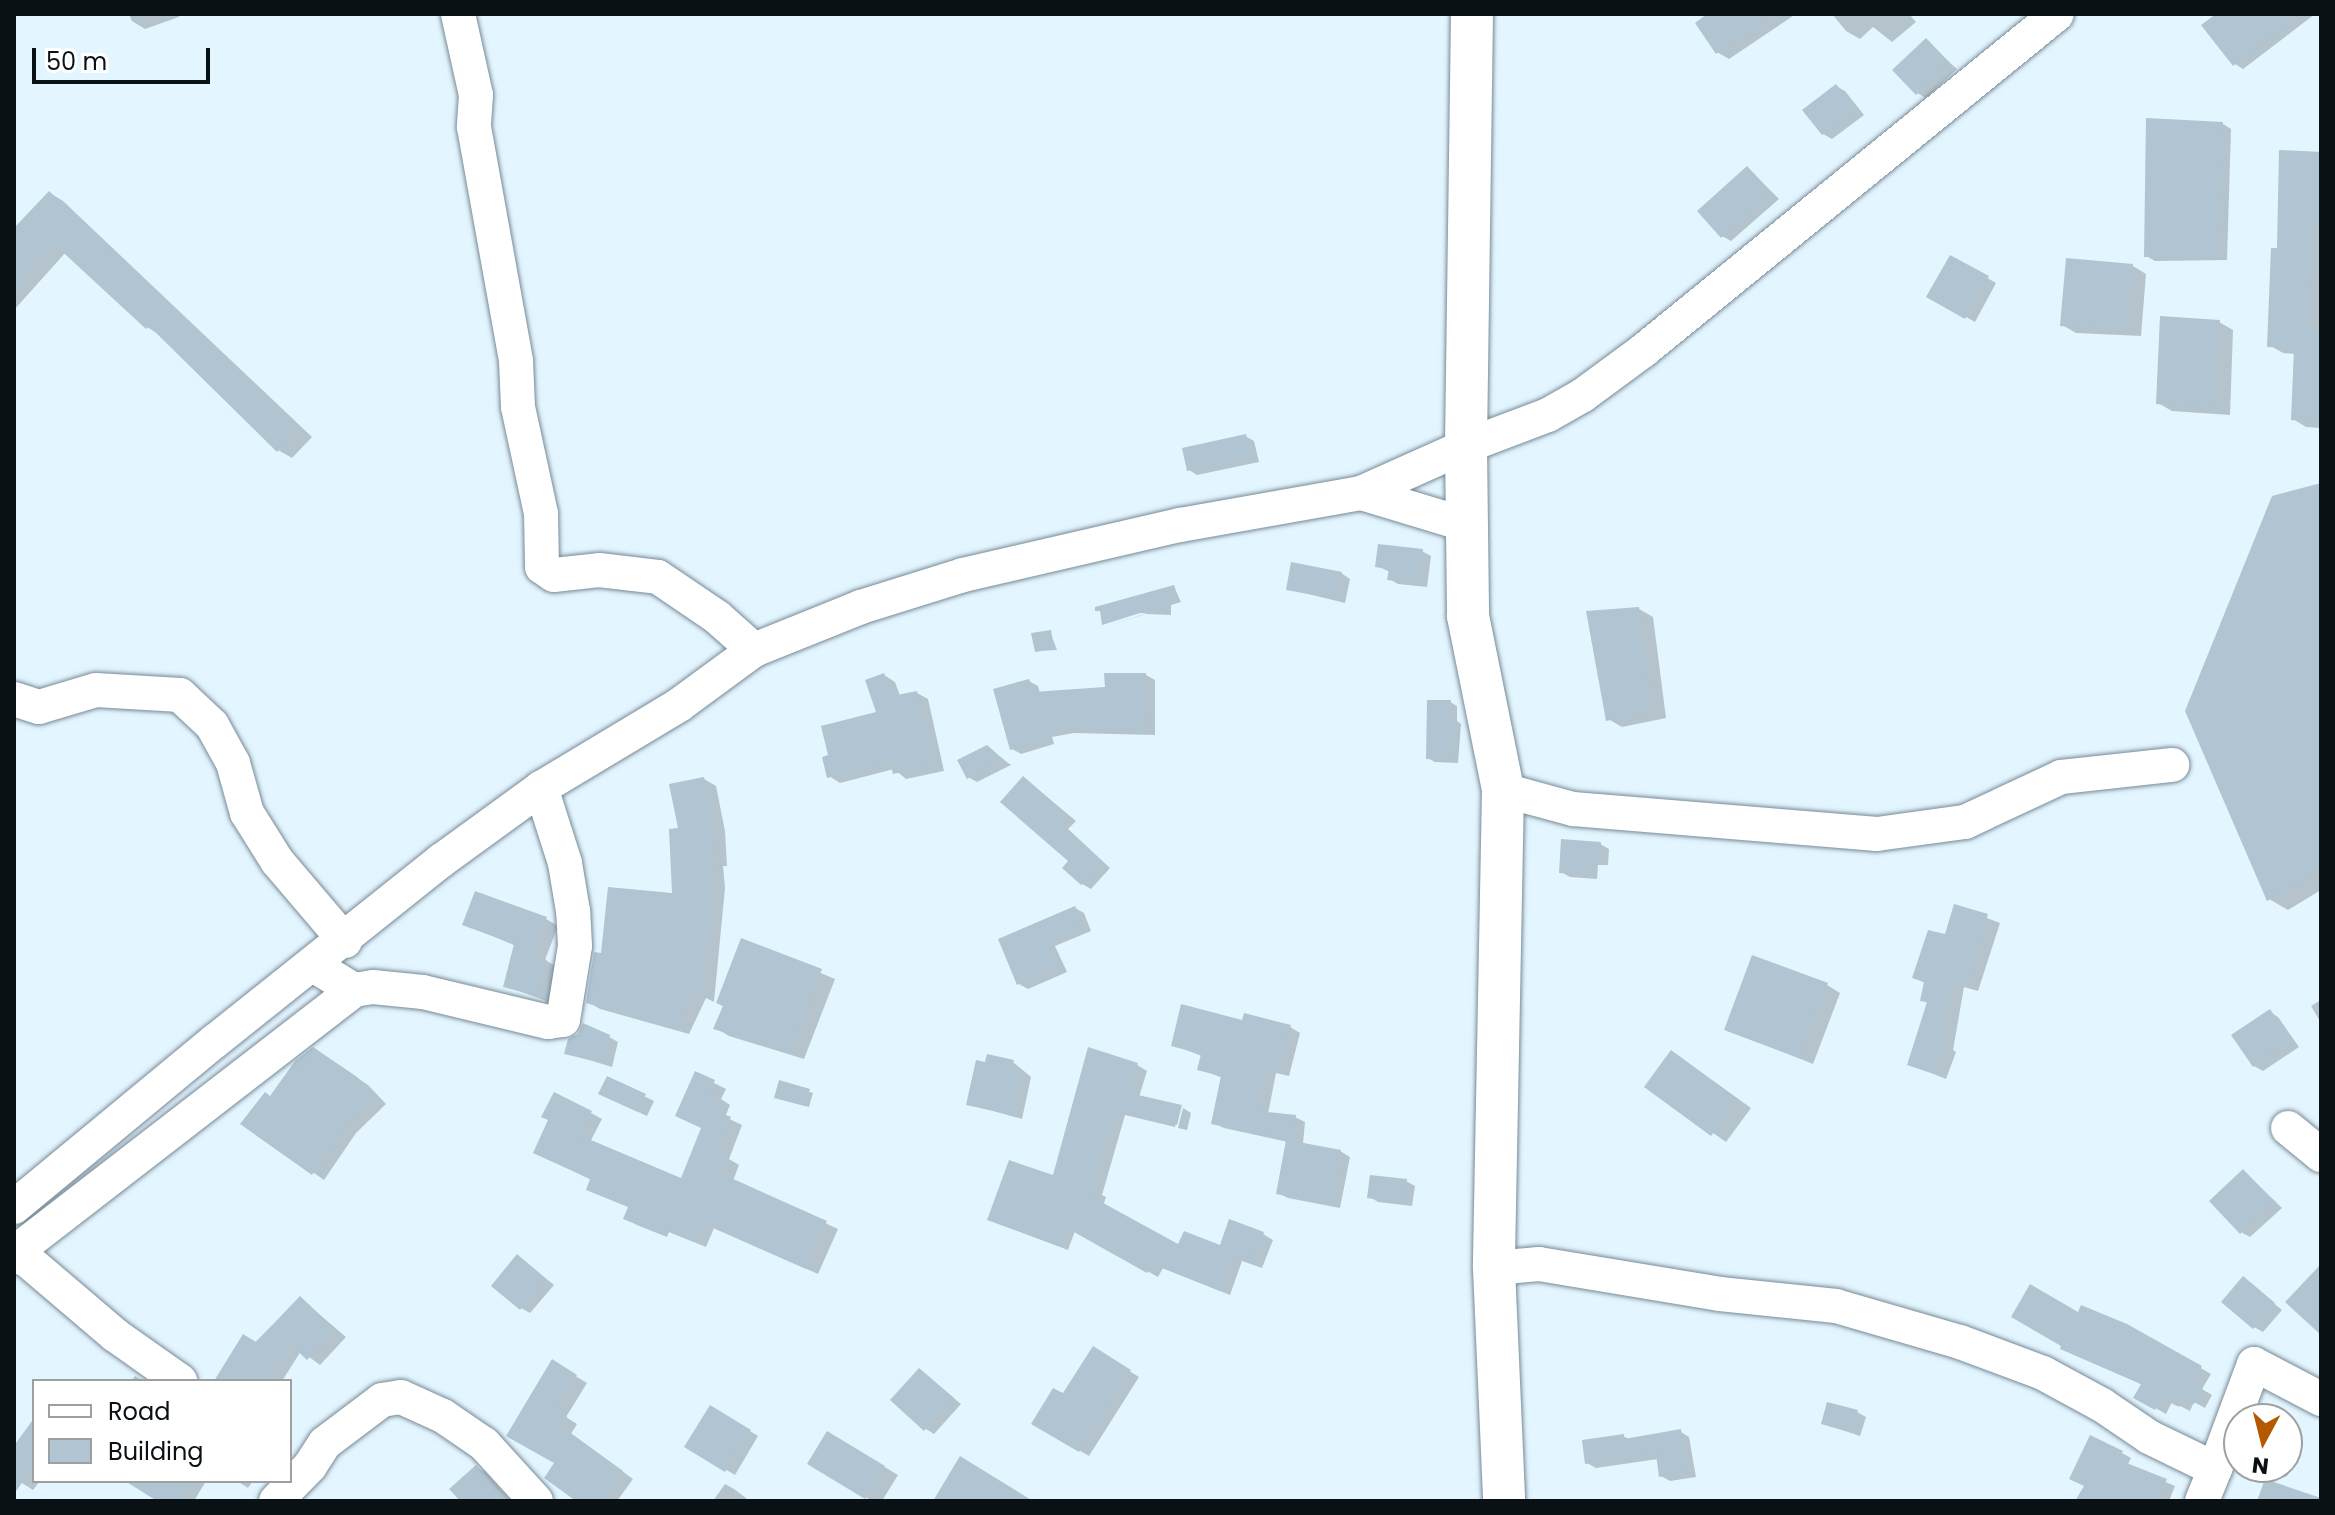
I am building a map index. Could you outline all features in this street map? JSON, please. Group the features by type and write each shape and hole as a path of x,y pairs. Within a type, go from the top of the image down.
{"main road":[{"path":"1472,14 1466,446 1468,616 1503,790 1494,1268 1504,1501"}],"street":[{"path":"458,14 476,95 474,127 506,325 516,361 518,407 541,513 542,567 554,575 599,570 658,577 717,617 754,650"},
{"path":"14,1207 442,860 541,788 679,705 754,650 861,607 963,575 1165,528 1361,493 1466,446 1521,428 1583,395 1644,350 2057,14"},
{"path":"1361,493 1467,525"},
{"path":"14,699 39,707 96,690 180,695 212,725 233,763 247,813 277,861 345,941"},
{"path":"1503,790 1573,809 1877,834 1965,822 2061,777 2172,765"},
{"path":"177,1379 115,1335 27,1260 14,1254 354,990 373,987 423,992 548,1022 563,1020 575,946 573,911 565,863 541,788"},
{"path":"313,965 354,990"},
{"path":"1494,1268 1539,1264 1720,1294 1836,1306 1960,1342 2043,1373 2102,1405 2149,1437 2215,1469"},
{"path":"2202,1501 2254,1364 2321,1399"},
{"path":"300,1460 382,1400 401,1397 443,1416 484,1444 536,1501"},
{"path":"276,1501 287,1483"}],"building":[{"path":"1707,14 1775,14 1716,54 1695,23"},
{"path":"2216,14 2300,14 2233,66 2201,25"},
{"path":"1926,38 1950,63 1916,95 1892,70"},
{"path":"1836,84 1856,109 1822,135 1802,110"},
{"path":"2146,118 2223,122 2219,256 2144,257"},
{"path":"2279,150 2321,152 2321,230 2312,229 2308,327 2321,328 2321,422 2291,420 2294,348 2267,347 2271,248 2277,248"},
{"path":"1747,166 1772,193 1721,238 1697,211"},
{"path":"49,191 300,428 277,452 149,326 146,329 54,244 14,288 14,228"},
{"path":"1950,255 1989,276 1965,319 1926,297"},
{"path":"2066,258 2133,264 2127,330 2060,326"},
{"path":"2160,316 2220,320 2216,408 2156,404"},
{"path":"1246,434 1251,458 1187,471 1182,448"},
{"path":"2321,483 2321,869 2267,901 2185,711 2272,496"},
{"path":"1378,544 1423,549 1419,583 1387,580 1389,569 1375,567"},
{"path":"1291,562 1342,572 1336,599 1286,590"},
{"path":"1174,585 1179,600 1168,604 1167,614 1140,613 1102,625 1100,611 1095,611 1095,607"},
{"path":"1639,607 1653,711 1606,721 1586,611"},
{"path":"1051,630 1054,649 1035,652 1031,633"},
{"path":"884,673 892,696 917,691 934,765 893,774 890,762 827,778 822,757 828,755 821,726 876,712 865,680"},
{"path":"1104,673 1146,673 1147,731 1064,729 1045,733 1047,740 1010,750 993,689 1029,679 1033,692 1105,687"},
{"path":"1427,700 1451,700 1451,718 1455,718 1452,760 1426,759"},
{"path":"987,745 1004,760 967,779 957,760"},
{"path":"1023,776 1068,815 1061,823 1103,862 1081,885 1062,868 1068,861 1000,802"},
{"path":"704,777 714,822 715,860 712,860 714,881 702,997 694,993 677,1029 586,1003 594,952 601,953 608,887 672,893 669,829 678,828 669,784"},
{"path":"1561,839 1601,842 1599,862 1590,861 1588,875 1559,873"},
{"path":"475,891 547,917 532,955 547,960 537,996 503,987 514,944 462,925"},
{"path":"1954,904 1988,914 1966,986 1952,982 1942,1042 1945,1043 1934,1074 1907,1065 1927,1002 1920,1001 1924,982 1912,978 1928,930 1945,934"},
{"path":"1075,906 1084,926 1048,941 1059,967 1017,985 998,939"},
{"path":"741,938 822,969 790,1052 713,1029 723,1006 716,1003"},
{"path":"1752,955 1828,983 1799,1058 1724,1030"},
{"path":"1181,1004 1242,1020 1244,1013 1291,1025 1278,1072 1266,1069 1257,1111 1296,1115 1293,1141 1341,1150 1330,1204 1276,1194 1286,1140 1211,1124 1221,1076 1197,1070 1201,1054 1171,1046"},
{"path":"2270,1009 2291,1041 2253,1067 2231,1035"},
{"path":"583,1023 610,1035 603,1063 564,1054 568,1039 578,1034"},
{"path":"313,1047 357,1077 376,1097 345,1127 312,1175 240,1124 265,1092 270,1096 295,1061"},
{"path":"1088,1047 1138,1063 1129,1093 1182,1105 1177,1125 1114,1111 1093,1188 1097,1190 1094,1198 1178,1244 1184,1231 1220,1245 1229,1219 1264,1232 1252,1264 1232,1256 1220,1291 1152,1264 1147,1273 1065,1227 1058,1246 987,1220 1009,1160 1053,1175"},
{"path":"1671,1050 1738,1099 1711,1136 1644,1087"},
{"path":"987,1054 1014,1060 1012,1068 1023,1070 1013,1115 966,1105 976,1060 985,1062"},
{"path":"695,1071 715,1080 710,1092 720,1096 714,1110 731,1117 718,1153 729,1157 722,1174 827,1221 806,1269 702,1223 694,1242 657,1227 655,1232 623,1219 628,1207 586,1190 590,1179 533,1153 548,1120 541,1117 554,1092 592,1111 579,1135 681,1178 701,1128 675,1116"},
{"path":"607,1076 646,1094 638,1112 598,1094"},
{"path":"779,1080 810,1089 805,1106 774,1098"},
{"path":"2243,1169 2274,1202 2240,1234 2209,1201"},
{"path":"1370,1175 1407,1179 1404,1203 1367,1198"},
{"path":"517,1254 546,1279 520,1310 491,1286"},
{"path":"2321,1264 2321,1335 2285,1302"},
{"path":"2243,1276 2275,1303 2253,1329 2221,1302"},
{"path":"2030,1284 2078,1312 2081,1305 2127,1324 2202,1366 2193,1382 2203,1388 2194,1404 2183,1398 2179,1407 2161,1398 2155,1410 2133,1398 2141,1384 2060,1349 2061,1346 2011,1317"},
{"path":"300,1296 336,1330 307,1360 290,1344 268,1379 215,1379 243,1334 256,1342"},
{"path":"1093,1346 1131,1370 1079,1452 1031,1424 1053,1388 1063,1393"},
{"path":"552,1359 577,1375 556,1409 567,1416 561,1426 623,1471 601,1501 576,1501 544,1478 554,1463 506,1436"},
{"path":"919,1368 954,1398 924,1431 890,1400"},
{"path":"1827,1402 1858,1410 1852,1433 1821,1424"},
{"path":"710,1405 751,1430 725,1472 684,1447"},
{"path":"32,1421 32,1469 14,1494 14,1446"},
{"path":"1681,1429 1688,1472 1659,1477 1656,1454 1585,1464 1582,1440 1624,1434 1624,1439"},
{"path":"827,1431 885,1466 865,1499 807,1464"},
{"path":"2090,1435 2123,1451 2119,1460 2167,1479 2158,1501 2075,1501 2084,1486 2069,1479"},
{"path":"960,1456 1033,1501 933,1501"},
{"path":"476,1465 501,1493 492,1501 460,1501 449,1489"},
{"path":"128,1483 190,1483 178,1501 157,1501"},
{"path":"2264,1483 2277,1483 2321,1498 2320,1501 2257,1501"}]}
